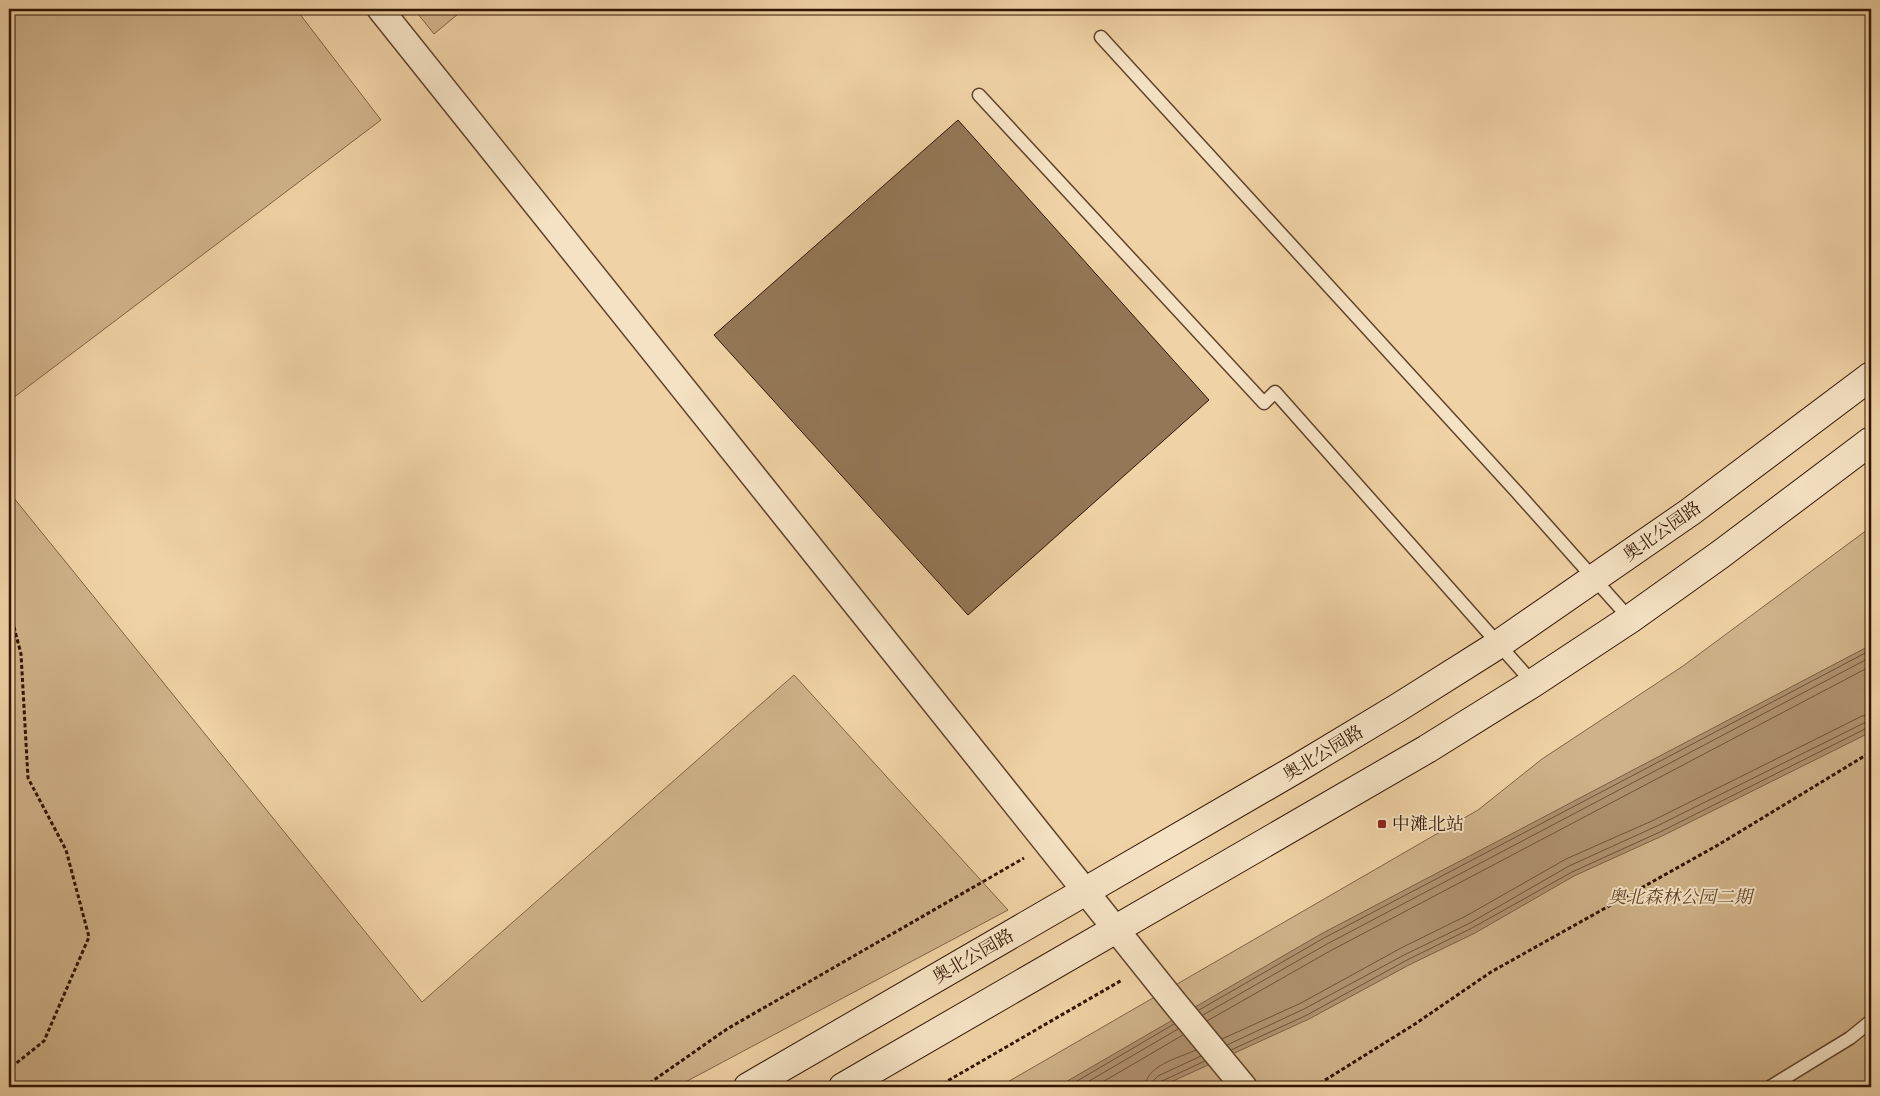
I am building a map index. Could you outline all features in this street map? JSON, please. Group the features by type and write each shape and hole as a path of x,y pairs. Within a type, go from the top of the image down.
{"main road":[{"name":"奥北公园路","path":"748,1087 1400,707 1499,644 1690,512 1871,376"},
{"path":"843,1087 1427,749 1533,683 1630,619 1721,554 1871,441"}],"street":[{"path":"380,9 1174,1002 1237,1078"}],"lane":[{"path":"1101,37 1630,619"},
{"path":"979,95 1264,402 1275,392 1533,683"},
{"path":"1770,1087 1850,1038 1871,1022"}],"path":[{"path":"9,608 21,654 28,778 66,850 89,937 44,1041 9,1070"},
{"path":"1314,1087 1416,1024 1492,972 1718,845 1871,752"},
{"path":"644,1087 727,1029 1019,860 1049,846"},
{"path":"937,1087 1146,967"}],"green space":[{"path":"9,9 296,9 381,120 9,401"},
{"path":"414,9 464,9 434,34"},
{"path":"9,492 422,1002 794,675 1008,910 676,1087 9,1087"},
{"name":"奥北森林公园二期","path":"1871,527 1871,1087 999,1087 1478,810 1542,759 1683,666"}],"water":[{"path":"1871,645 1871,732 1662,836 1574,876 1475,933 1409,965 1309,1019 1160,1087 1057,1087 1321,934"}],"building":[{"path":"958,120 1209,400 968,615 714,335"}],"place":[{"name":"中滩北站","path":"1382,824"}]}
